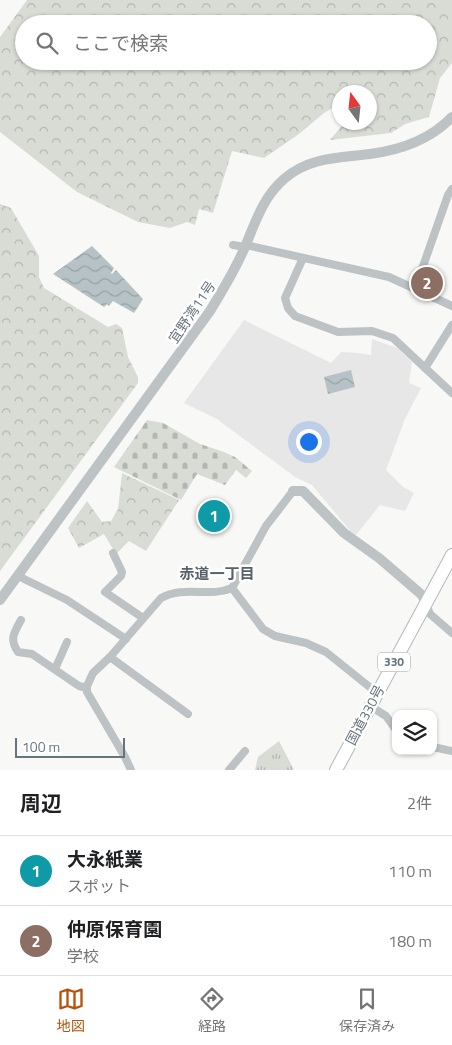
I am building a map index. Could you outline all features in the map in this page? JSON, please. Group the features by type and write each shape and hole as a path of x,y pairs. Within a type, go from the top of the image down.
{"highway":[{"name":"国道330号","path":"336,770 452,555"}],"street":[{"name":"宜野湾11号","path":"0,600 210,311 225,288 270,194 279,184 299,168 321,160 372,154 401,148 426,138 452,117"},
{"path":"416,289 448,195 452,189"},
{"path":"233,245 389,277 452,306"},
{"path":"303,258 285,298 288,308 295,316 338,332 372,331 393,338 452,393"},
{"path":"425,368 452,324"},
{"path":"131,770 125,756 88,692 87,688 93,673 110,657 162,598 170,593 179,591 223,592 232,588 266,526 293,490 303,491 344,533 380,558 422,595 430,614 452,633"},
{"path":"113,553 122,572 121,576 106,592 144,618"},
{"path":"18,576 67,600 126,638"},
{"path":"232,588 263,629 275,636 306,643 326,652 376,693"},
{"path":"21,620 14,633 13,644 18,652 32,654 79,686 87,688"},
{"path":"55,669 67,642"},
{"path":"110,657 188,714"},
{"path":"370,706 386,716 392,724"},
{"path":"437,748 452,751"},
{"path":"229,770 245,751"}],"shaded area":[{"path":"244,320 331,363 341,352 371,355 372,339 397,348 412,362 409,383 421,388 405,419 386,470 403,487 414,493 405,511 380,505 356,535 351,532 312,485 295,477 217,419 184,403"}],"green space":[{"path":"27,0 452,0 452,63 440,78 429,117 405,124 391,133 330,140 338,130 377,130 377,85 332,85 332,108 264,158 232,151 213,213 199,209 195,225 187,222 170,228 138,222 77,192 0,132 0,37 15,16 15,70 437,70 437,15 16,15"},
{"path":"0,204 11,208 39,256 39,277 44,288 108,327 116,324 122,328 128,357 138,377 138,383 0,571"},
{"path":"147,420 163,423 200,444 235,457 252,471 246,478 236,470 225,485 197,474 181,500 114,467"},
{"path":"122,473 179,500 146,551 129,541 116,554 104,534 79,548 68,528 87,501 102,522 111,521 118,509"},
{"path":"279,741 294,770 255,770 258,757"}],"water":[{"path":"92,246 114,268 111,273 116,270 143,299 134,313 113,301 109,306 107,304 104,307 53,274"},
{"path":"351,370 355,387 328,394 324,377"}],"place":[{"name":"仲原保育園","path":"427,283"},
{"name":"大永紙業","path":"214,516"}],"district":[{"name":"赤道一丁目","path":"217,574"}]}
